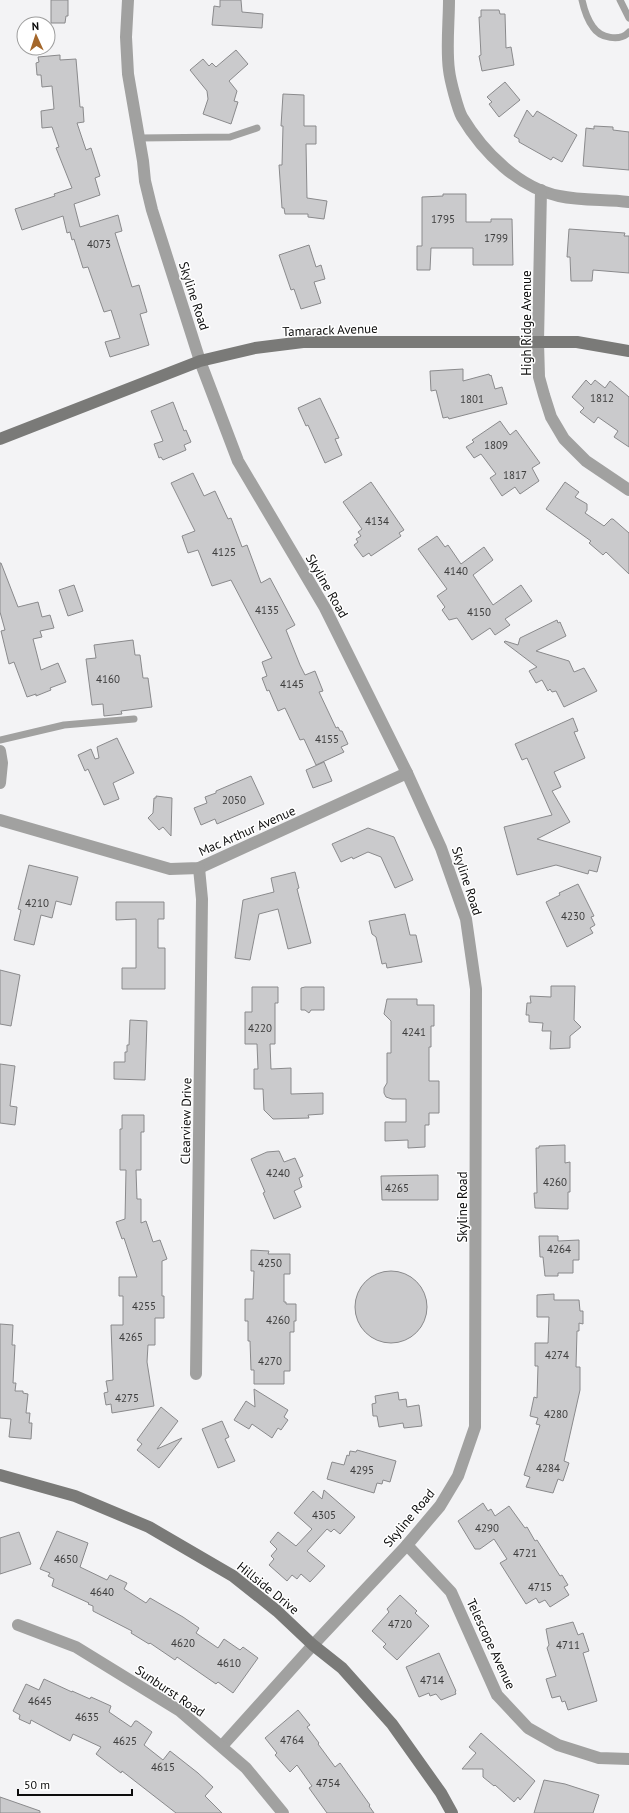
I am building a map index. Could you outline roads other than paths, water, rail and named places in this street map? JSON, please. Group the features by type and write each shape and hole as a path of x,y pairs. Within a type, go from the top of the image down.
{"main road":[{"name":"Tamarack Avenue","path":"0,439 200,361 255,348 303,342 577,342 629,351"},
{"name":"Hillside Drive","path":"0,1475 75,1496 149,1527 233,1576 277,1611 313,1645 342,1668 392,1724 441,1793 452,1813"}],"street":[{"name":"Skyline Road","path":"128,0 126,37 128,74 145,181 152,210 200,361 238,461 325,608 407,773 441,848 466,919 476,989 475,1427 458,1476 440,1506 407,1545 313,1645 222,1746"},
{"path":"449,0 449,70 461,116 488,153 513,175 541,190 565,197 629,202"},
{"name":"High Ridge Avenue","path":"541,190 538,342 539,377 551,417 564,439 586,461 629,490"},
{"path":"0,751 2,764 0,783"},
{"name":"Mac Arthur Avenue","path":"0,820 170,869 199,868 407,773"},
{"name":"Clearview Drive","path":"196,1374 202,898 199,868"},
{"name":"Telescope Avenue","path":"407,1545 451,1592 497,1695 528,1728 558,1746 599,1758 629,1759"},
{"name":"Sunburst Road","path":"18,1625 76,1647 180,1711 246,1768 283,1813"}],"lane":[{"path":"582,0 584,10 593,28 606,36 619,38 629,32"},
{"path":"620,0 629,18"},
{"path":"139,138 230,137 257,128"},
{"path":"0,740 64,725 134,719"}]}
